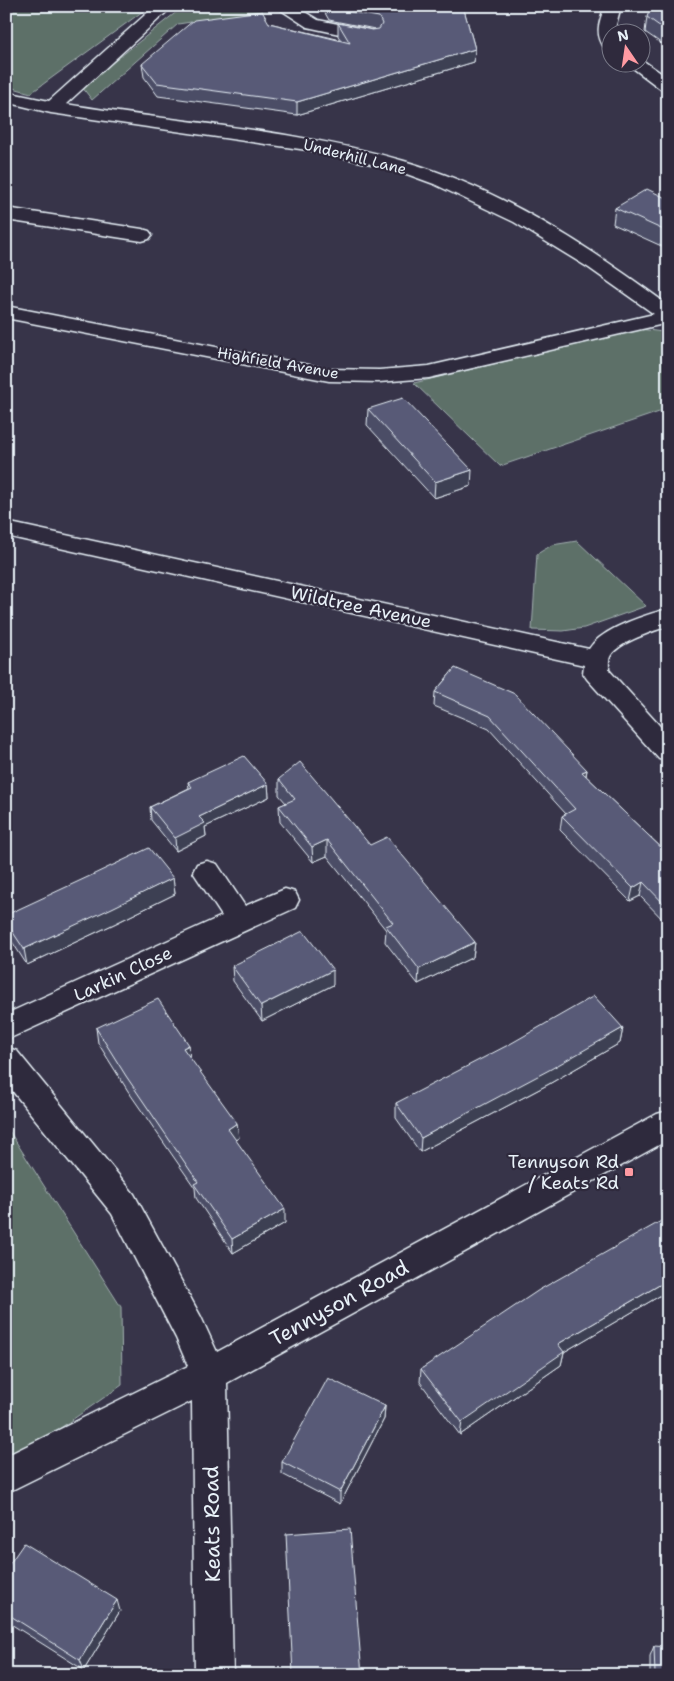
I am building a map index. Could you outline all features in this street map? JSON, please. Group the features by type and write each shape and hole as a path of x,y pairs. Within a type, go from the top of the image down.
{"street":[{"path":"51,108 165,6"},
{"path":"283,6 313,24 372,36"},
{"path":"608,22 613,6"},
{"path":"647,72 668,86"},
{"name":"Underhill Lane","path":"6,97 51,108 309,144 401,167 474,195 568,244 628,284 668,316"},
{"path":"6,214 142,235"},
{"name":"Highfield Avenue","path":"6,312 328,375 379,376 429,372 668,316"},
{"name":"Wildtree Avenue","path":"6,529 597,659"},
{"path":"668,616 613,641 601,650 597,659 596,673 668,752"},
{"path":"207,872 240,919"},
{"name":"Larkin Close","path":"6,1028 285,900"},
{"path":"6,1060 123,1204 189,1328 209,1374"},
{"name":"Tennyson Road","path":"6,1475 209,1374 668,1124"},
{"name":"Keats Road","path":"209,1374 214,1675"}],"green space":[{"path":"6,6 150,6 31,93 6,86"},
{"path":"184,6 262,6 269,10 178,24 92,100 82,87"},
{"path":"640,329 663,332 668,336 668,409 500,466 414,383"},
{"path":"577,541 646,606 584,628 563,631 532,630 537,554 552,545"},
{"path":"6,1126 121,1307 122,1385 39,1443 6,1458"}],"building":[{"path":"329,6 463,6 475,49 297,102 157,83 142,64 194,20 262,11 269,23 350,43 338,23 372,30 379,29 382,24 379,17 329,8"},
{"path":"651,6 668,6 668,32 647,17"},
{"path":"647,189 668,199 668,232 615,208"},
{"path":"403,398 472,470 435,482 368,409"},
{"path":"455,668 515,694 587,770 582,772 668,854 668,908 643,882 633,888 562,816 575,809 490,716 435,692"},
{"path":"244,756 268,784 199,817 205,823 175,838 150,807 192,787 188,782"},
{"path":"300,762 370,845 387,837 475,942 419,969 386,926 393,923 327,840 312,847 279,806 295,799 279,779"},
{"path":"149,848 173,878 24,949 6,922 6,915"},
{"path":"303,931 333,970 261,1006 232,966"},
{"path":"594,996 623,1028 551,1069 421,1138 396,1103 510,1044"},
{"path":"158,999 189,1045 183,1048 237,1123 228,1129 285,1209 232,1239 194,1184 198,1182 96,1028"},
{"path":"663,1220 668,1223 668,1280 558,1344 564,1352 462,1422 421,1369 539,1290"},
{"path":"328,1378 385,1406 340,1492 282,1462"},
{"path":"350,1529 362,1675 293,1675 286,1534"},
{"path":"24,1543 117,1600 80,1660 6,1613 6,1569"},
{"path":"668,1588 668,1600 664,1598"},
{"path":"654,1646 668,1647 668,1675 655,1675"}],"place":[{"name":"Tennyson Rd / Keats Rd","path":"629,1172"}]}
